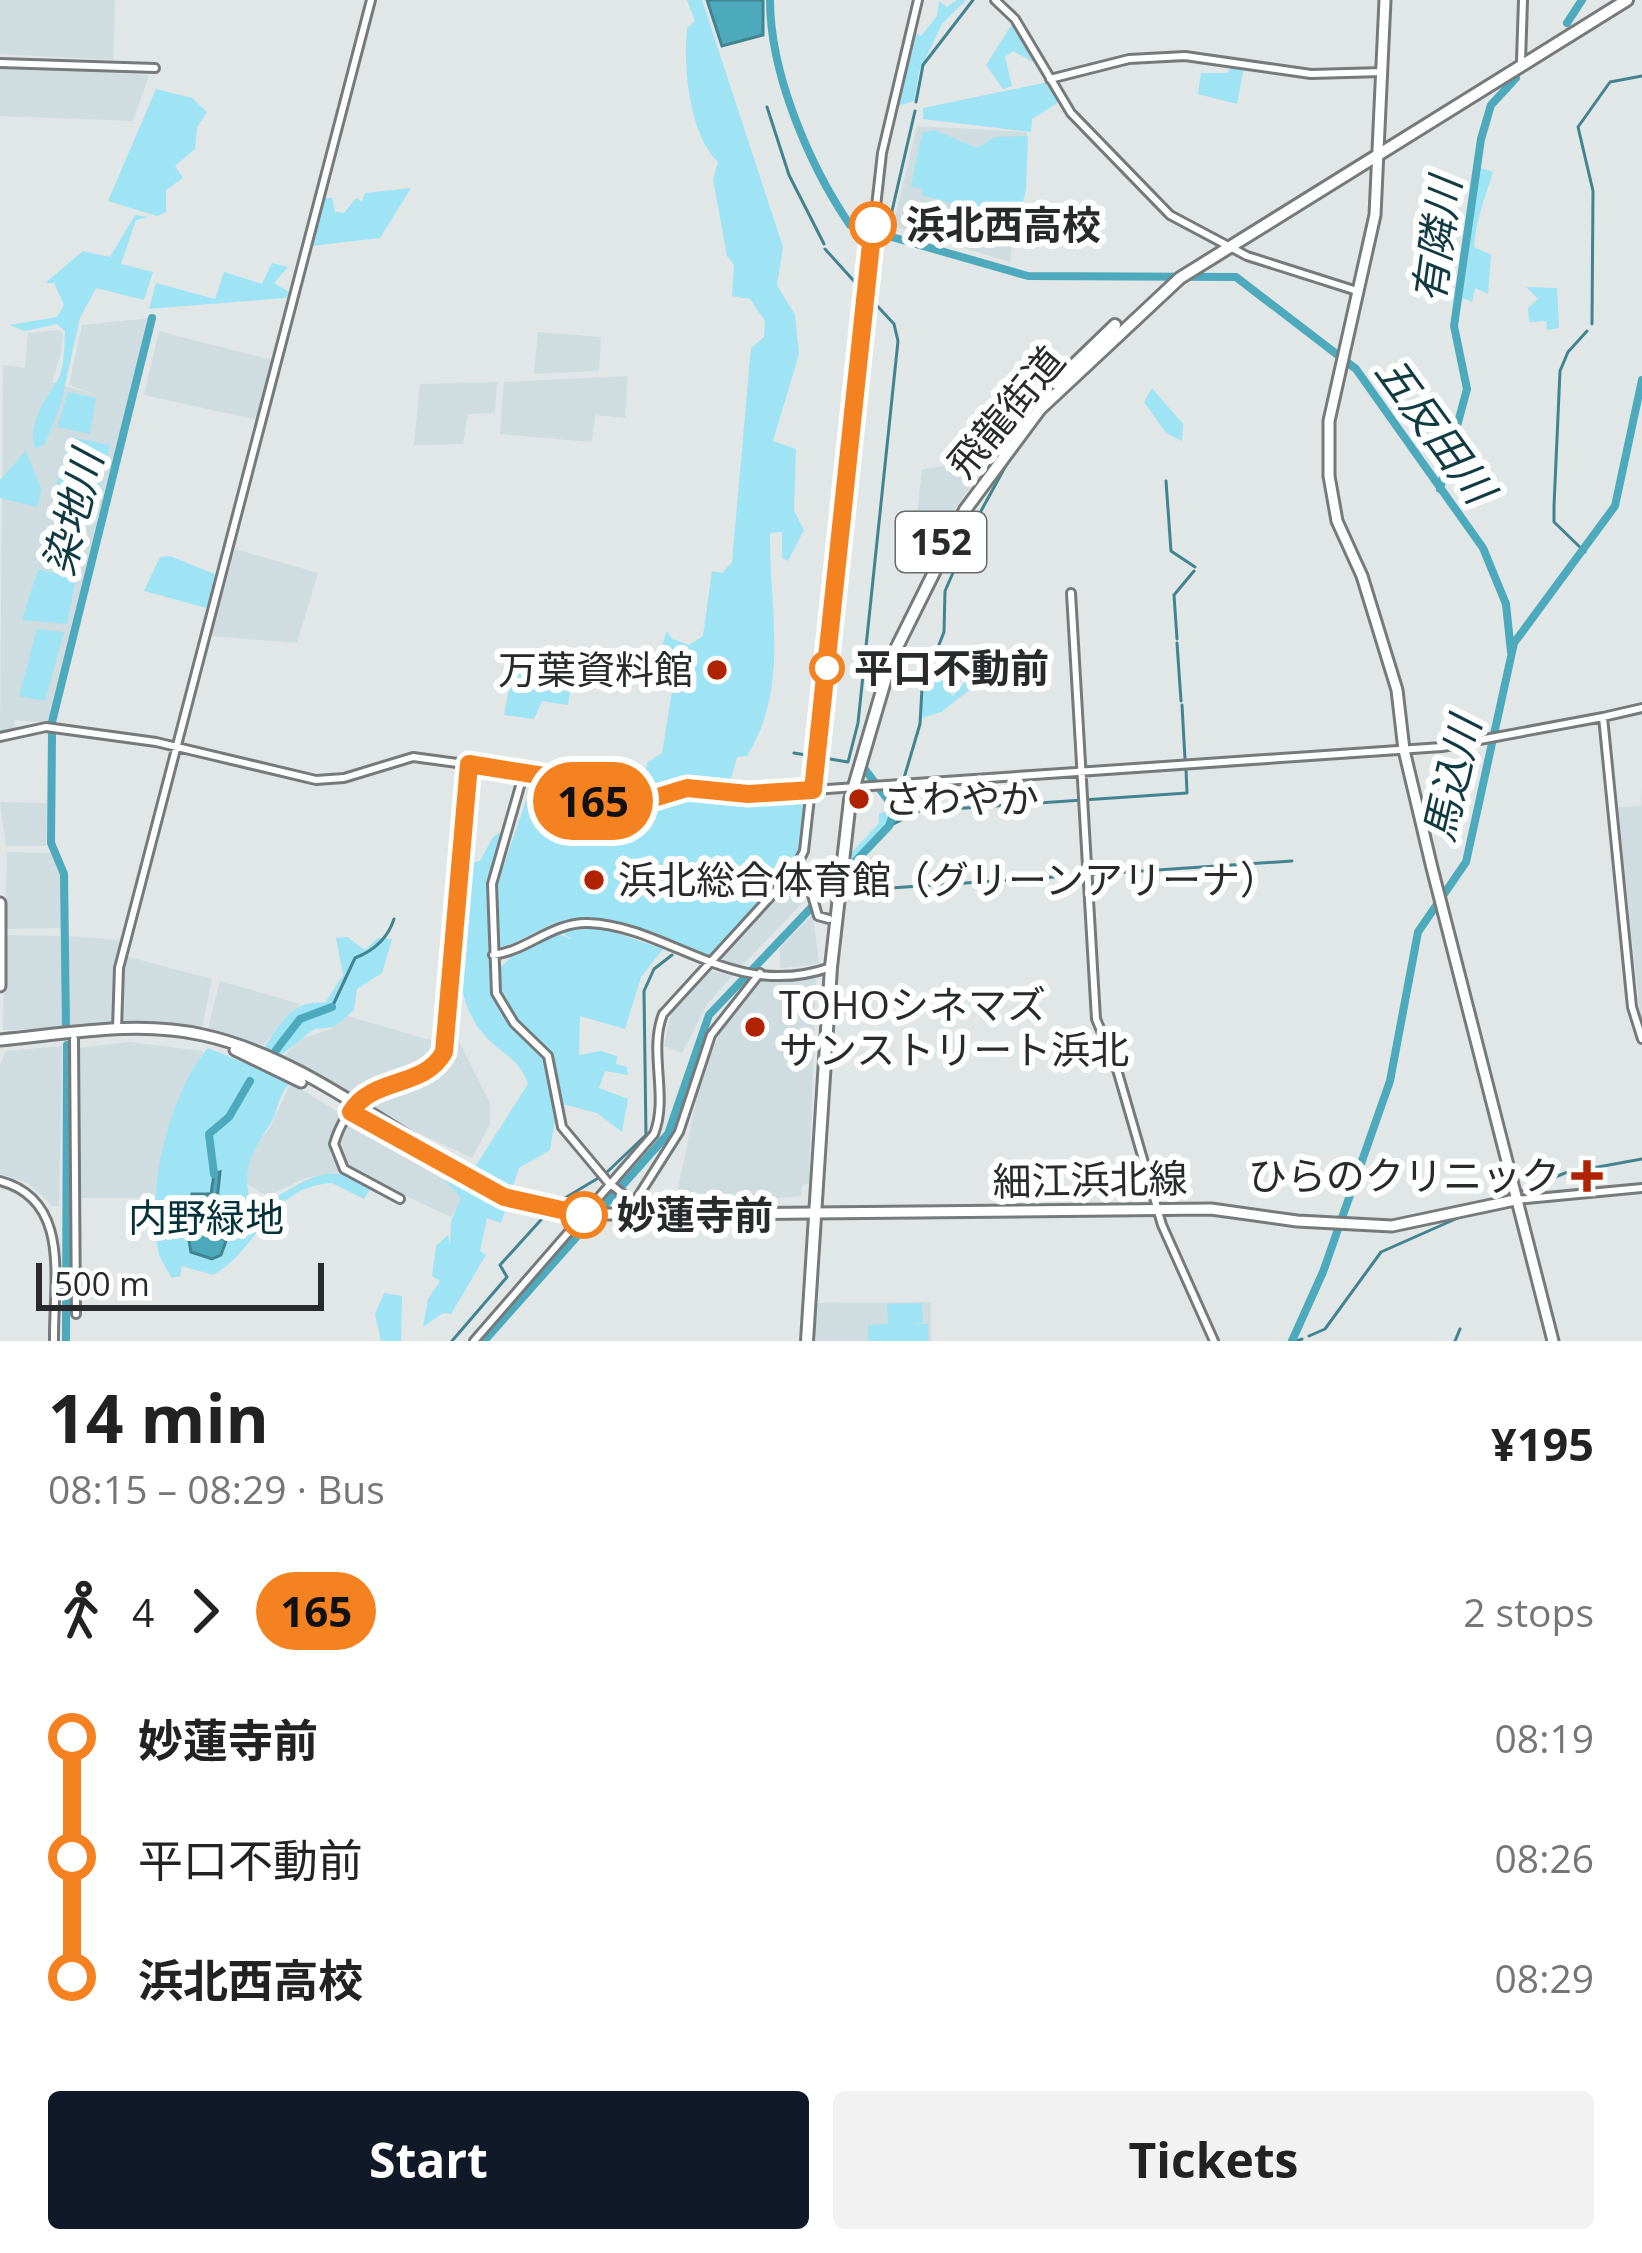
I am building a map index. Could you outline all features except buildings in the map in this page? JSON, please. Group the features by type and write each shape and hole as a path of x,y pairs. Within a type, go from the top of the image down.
{"highway":[{"name":"飛龍街道","path":"1380,149 1615,0"},
{"name":"飛龍街道","path":"828,969 829,919 850,787 892,657 965,510 1049,399 1181,274 1224,244 1627,0"},
{"name":"飛龍街道","path":"804,1341 836,879"}],"main road":[{"path":"1385,0 1380,149 1359,292 1328,431 1333,500 1397,690 1404,750 1553,1341"},
{"path":"0,903 0,986"},
{"name":"細江浜北線","path":"68,1037 117,1029 202,1034 251,1049 504,1195 574,1209 1159,1208 1402,1226 1515,1200"},
{"name":"細江浜北線","path":"0,1043 146,1035 217,1045 270,1065 353,1109"}],"street":[{"path":"117,1029 119,968 370,0"},
{"path":"474,1341 616,1190 658,1124 663,1014 794,871 804,851 873,231 890,112 918,0"},
{"path":"995,0 1015,19 1081,124 1170,214 1224,244 1359,292"},
{"path":"1521,61 1523,0"},
{"path":"1049,79 1129,58 1185,56 1311,74 1383,72"},
{"path":"0,63 154,68"},
{"path":"1071,593 1096,1019 1159,1208 1214,1341"},
{"path":"0,737 46,727 178,745 316,780 347,778 408,758 469,764 555,779 598,804 618,809 687,788 748,794 1404,750 1511,738 1642,708"},
{"path":"1603,717 1632,1006 1642,1039"},
{"path":"400,1199 337,1160 335,1139 365,1093 428,1072 444,1052 469,764"},
{"path":"524,772 492,884 493,955 501,1003 548,1056 557,1081 562,1126 616,1190 634,1203"},
{"path":"794,871 811,895 814,910 829,919"},
{"path":"493,955 518,950 559,928 593,923 741,972 828,969"},
{"path":"630,1222 634,1203 680,1132 711,1035 758,973"},
{"path":"68,1037 76,1314"},
{"path":"0,1181 32,1194 50,1222 54,1341"},
{"path":"1515,1200 1642,1188"}],"shaded area":[{"path":"0,0 115,0 113,60 0,54"},
{"path":"707,0 763,0 763,35 722,46"},
{"path":"0,67 149,75 133,121 0,116"},
{"path":"917,126 1027,132 1010,262 893,226"},
{"path":"151,318 50,723 14,720 15,727 0,733 3,365 25,368 28,333 57,330 63,333 52,382 99,396 69,385 82,325"},
{"path":"159,331 272,360 258,420 144,395"},
{"path":"538,332 601,337 599,371 534,374"},
{"path":"628,376 625,418 595,415 592,442 500,434 504,382"},
{"path":"497,382 495,413 468,414 463,444 414,445 420,384"},
{"path":"966,428 997,447 948,520 917,515 922,469 946,466"},
{"path":"235,549 318,573 297,643 211,636"},
{"path":"1642,790 1642,1031 1618,807 1641,806"},
{"path":"0,802 47,803 46,846 6,846"},
{"path":"7,852 50,853 63,873 62,928 5,929"},
{"path":"793,879 809,896 741,967 724,964 722,958"},
{"path":"813,914 819,964 780,968 780,948"},
{"path":"5,935 62,936 64,1029 3,1030"},
{"path":"69,936 122,940 113,1025 70,1030"},
{"path":"125,956 212,979 201,1032 124,1029 119,999"},
{"path":"706,970 732,976 707,1005 682,1053 664,1046 673,1006"},
{"path":"816,974 809,1183 802,1185 801,1196 725,1203 676,1199 701,1077 724,1023 763,976"},
{"path":"220,981 300,1004 263,1045 212,1033 208,1028"},
{"path":"344,1015 440,1043 440,1051 425,1069 373,1082 355,1095 282,1058 299,1040 333,1028"},
{"path":"450,1023 490,1103 490,1124 472,1158 386,1118 364,1101 434,1073 448,1052"},
{"path":"130,1042 203,1051 158,1172 154,1198 78,1198 77,1048"},
{"path":"62,1046 59,1206 53,1206 28,1183 0,1174 0,1066 6,1051"},
{"path":"291,1083 340,1113 330,1155 343,1171 306,1178 267,1196 247,1184 245,1176 254,1145 269,1129"},
{"path":"348,1124 466,1194 451,1217 348,1169 337,1150"},
{"path":"220,1172 214,1229 226,1241 221,1255 212,1259 191,1252 186,1223 192,1194 211,1194 214,1174"},
{"path":"931,1302 931,1341 811,1341 817,1303"}],"green space":[{"path":"687,0 702,0 783,247 777,285 795,315 799,354 773,441 796,449 794,511 804,530 788,561 782,558 782,532 770,533 774,648 769,703 747,756 737,757 728,789 686,786 635,801 648,762 662,753 674,679 688,679 666,674 667,666 657,661 667,631 672,639 689,645 703,636 712,571 722,573 732,562 751,348 764,337 765,321 750,299 732,296 734,265 727,256 713,179 718,162 700,135 687,80 687,28 695,21"},
{"path":"966,0 942,24 919,72 914,101 892,108 913,32 921,36 937,16 939,1 947,7"},
{"path":"1012,24 1018,24 1035,57 1033,62 1013,51 1005,57 1012,86 1003,89 986,65"},
{"path":"1232,65 1244,67 1237,104 1198,94 1201,73 1228,73"},
{"path":"1048,82 1059,102 1032,119 1031,132 923,119 923,108"},
{"path":"156,89 192,98 207,112 197,127 195,149 175,166 183,178 166,190 166,212 157,216 108,201"},
{"path":"934,130 977,148 995,137 1028,136 1026,190 1017,224 922,195 922,189 911,186 922,133"},
{"path":"1480,168 1493,172 1474,247 1491,255 1488,294 1475,288 1472,302 1462,298"},
{"path":"411,188 380,238 312,246 324,198 332,198 335,212 344,213 356,198 362,202 365,193"},
{"path":"135,215 148,217 136,220 121,264 153,272 144,300 96,288 80,318 61,403 45,444 35,449 36,421 60,374 65,331 57,324 25,331 9,325 57,317 64,305 54,283 45,283 83,251 110,257"},
{"path":"272,263 288,267 274,283 291,293 285,298 149,309 156,283 215,299 224,272 262,284"},
{"path":"1526,287 1557,288 1559,328 1547,330 1546,321 1529,322 1528,308 1538,299"},
{"path":"1152,388 1183,424 1182,441 1166,433 1144,402"},
{"path":"68,392 96,398 90,434 57,427"},
{"path":"70,437 110,445 96,502 53,498"},
{"path":"26,451 41,489 38,507 0,498 0,480"},
{"path":"170,556 222,577 210,609 144,591 160,557"},
{"path":"38,569 76,579 67,624 22,620"},
{"path":"37,629 64,632 45,701 19,696"},
{"path":"961,660 961,681 947,681 945,689 953,696 966,681 977,684 941,712 922,718 922,695 934,667"},
{"path":"513,669 536,678 602,680 598,688 571,686 568,705 542,701 534,719 504,715"},
{"path":"534,778 599,810 619,814 692,793 742,799 804,795 809,803 803,848 792,870 708,957 636,927 579,918 497,947 496,887"},
{"path":"903,787 902,818 843,878 844,861 879,823 879,814 892,808 886,789"},
{"path":"507,828 489,916 489,960 498,1005 506,1009 495,973 513,955 556,933 573,940 561,932 599,927 663,949 641,977 625,1029 580,1016 579,1055 600,1051 617,1056 616,1064 627,1067 628,1075 605,1071 599,1088 628,1099 622,1132 597,1113 558,1103 550,1150 519,1168 501,1223 487,1218 480,1251 486,1255 451,1314 443,1313 423,1327 428,1299 440,1281 432,1276 436,1246 448,1235 450,1245 451,1221 461,1198 432,1166 495,1198 496,1182 473,1170 528,1084 516,1063 473,1019 458,955 464,864 480,861 493,837"},
{"path":"347,937 365,950 378,938 392,939 382,973 357,989 354,1010 334,1027 314,1029 280,1056 264,1048 296,1009 325,1003 343,975 336,938"},
{"name":"内野緑地","path":"208,1048 291,1082 249,1164 247,1184 253,1208 324,1175 354,1178 371,1188 364,1199 332,1183 293,1195 213,1275 182,1266 180,1276 171,1278 160,1257 155,1230 158,1173 172,1115"},
{"path":"384,1293 402,1296 401,1341 381,1341 375,1314"},
{"path":"922,1303 923,1322 913,1323 928,1324 928,1341 868,1341 868,1325 888,1324 887,1304"}],"waterway":[{"name":"五反田川","path":"770,0 777,58 795,117 820,175 850,225 1028,276 1236,277 1356,369 1483,548 1506,604 1511,652"},
{"path":"916,102 923,65 973,0"},
{"name":"有隣川","path":"1567,23 1582,0"},
{"path":"1592,324 1593,191 1578,127 1610,82 1642,76"},
{"name":"有隣川","path":"1440,489 1467,389 1454,326 1481,139 1491,105 1516,78"},
{"path":"767,107 789,175 824,244"},
{"path":"889,224 915,111"},
{"path":"825,249 863,291"},
{"path":"794,753 848,762 858,723 898,341 894,324 869,297"},
{"name":"染地川","path":"52,722 152,318"},
{"path":"1585,552 1554,522 1554,506 1560,371 1568,352 1587,331"},
{"name":"馬込川","path":"1292,1341 1323,1272 1390,1081 1418,932 1466,862 1514,643 1615,506 1642,380"},
{"path":"975,522 1010,458"},
{"path":"1166,481 1171,551 1195,567"},
{"path":"904,778 920,724 922,688 944,632 945,591 974,525"},
{"path":"1177,639 1174,595 1194,571"},
{"path":"1177,643 1181,701"},
{"path":"1182,705 1185,759"},
{"name":"染地川","path":"52,733 51,843 64,874 66,1026"},
{"path":"484,1341 668,1134 709,1015 889,826 895,809 863,767"},
{"path":"889,826 920,811 1187,793 1186,769"},
{"path":"892,805 899,789"},
{"path":"845,891 1292,861"},
{"path":"334,1003 355,958 379,943 394,919"},
{"path":"605,1174 646,1135 644,991 654,969 672,955"},
{"path":"276,1050 300,1019 332,1007"},
{"name":"染地川","path":"66,1341 67,1045"},
{"path":"214,1174 209,1134 229,1117 250,1081"},
{"path":"1517,1193 1565,1173 1642,1159"},
{"path":"555,1204 600,1177"},
{"path":"452,1341 507,1277 500,1265 549,1211"},
{"path":"1309,1336 1325,1329 1381,1252 1460,1217"},
{"path":"1455,1341 1460,1329"},
{"path":"1297,1341 1302,1339"}],"bus line":[{"name":"165","path":"584,1215 525,1205 492,1192 351,1112 365,1093 428,1072 444,1052 469,764 550,777 598,804 618,809 634,808 687,788 748,794 813,790 873,225"}],"place":[{"name":"浜北西高校","path":"873,225"},
{"name":"平口不動前","path":"827,668"},
{"name":"万葉資料館","path":"717,670"},
{"name":"さわやか","path":"859,799"},
{"name":"浜北総合体育館（グリーンアリーナ）","path":"594,880"},
{"name":"TOHOシネマズ サンストリート浜北","path":"755,1027"},
{"name":"ひらのクリニック","path":"1587,1176"},
{"name":"妙蓮寺前","path":"584,1215"}]}
